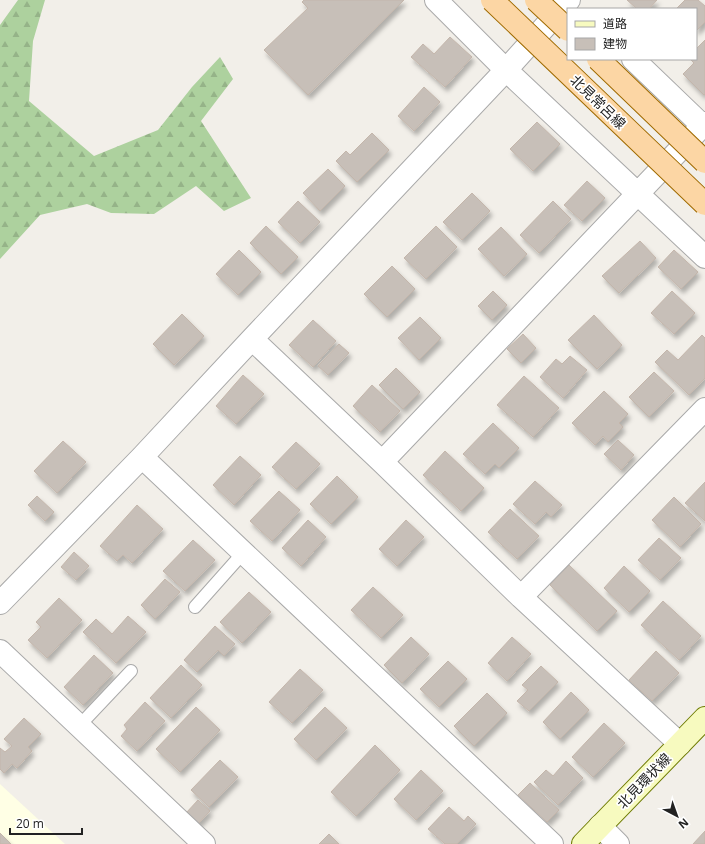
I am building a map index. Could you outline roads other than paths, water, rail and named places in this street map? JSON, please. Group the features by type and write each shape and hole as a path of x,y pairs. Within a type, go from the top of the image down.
{"main road":[{"name":"北見常呂線","path":"492,0 705,204"},
{"path":"536,0 567,29"},
{"path":"599,60 705,162"},
{"name":"北見環状線","path":"583,844 705,718"}],"street":[{"path":"436,0 506,70 705,257"},
{"path":"0,603 142,457 570,0 579,8"},
{"path":"382,462 704,126 633,60"},
{"path":"252,339 382,462 521,597 680,744"},
{"path":"521,597 705,409"},
{"path":"142,457 552,844"},
{"path":"0,650 204,844"},
{"path":"600,826 618,844"}],"lane":[{"path":"195,607 243,553"},
{"path":"79,726 131,671"}]}
